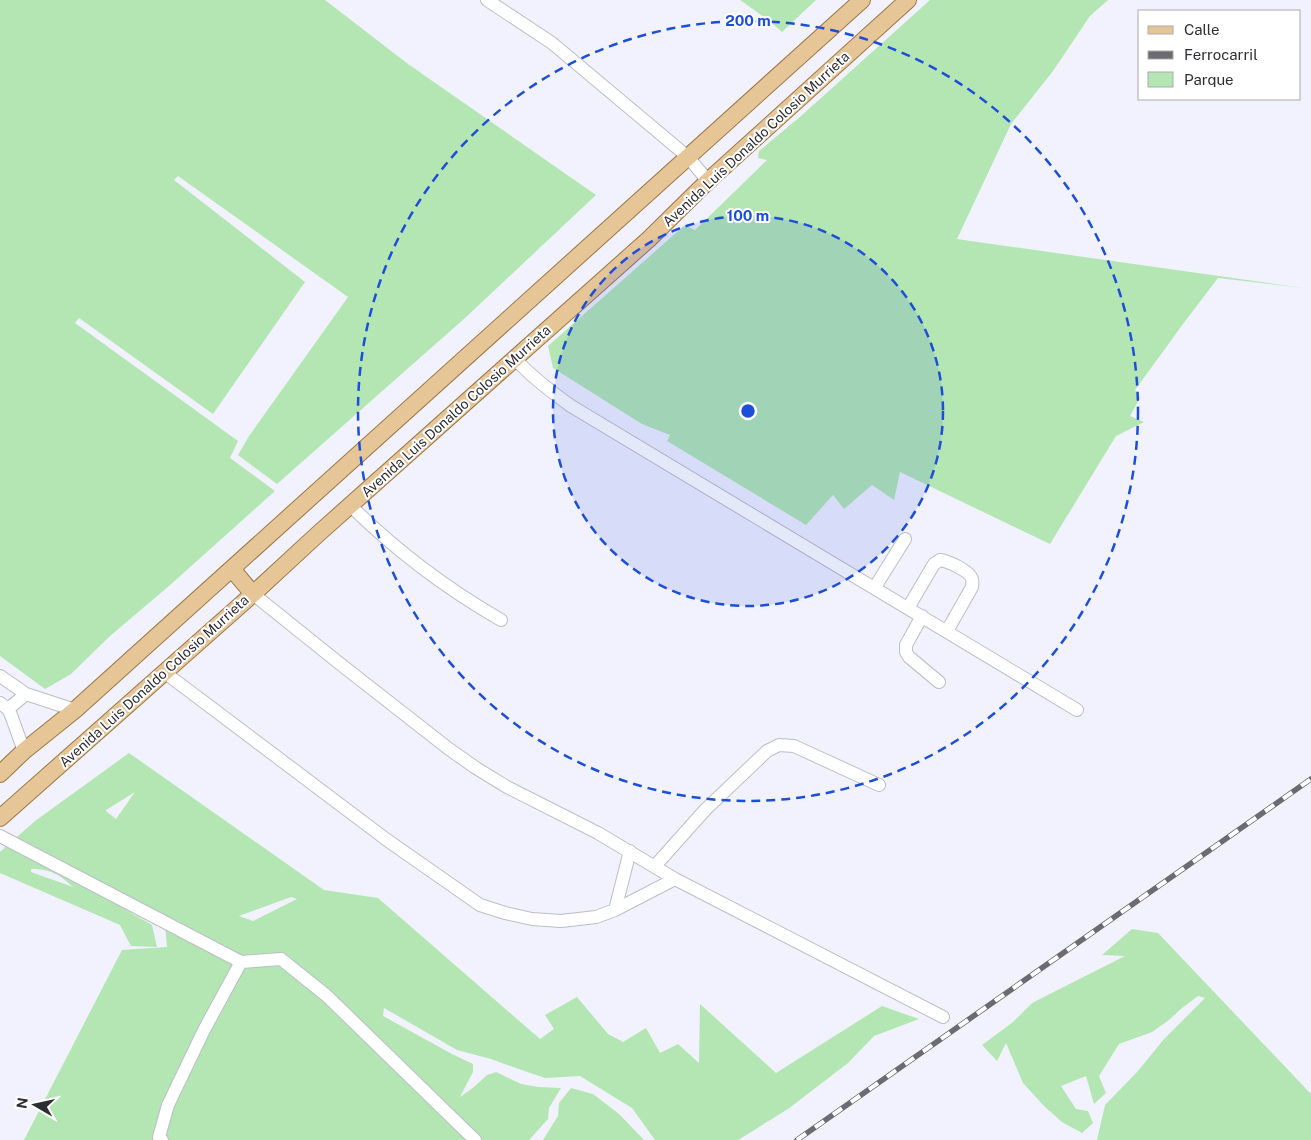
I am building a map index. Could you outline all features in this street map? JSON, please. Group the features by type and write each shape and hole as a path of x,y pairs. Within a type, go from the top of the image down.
{"main road":[{"path":"0,774 24,751 75,710 862,0"},
{"name":"Avenida Luis Donaldo Colosio Murrieta","path":"0,818 254,594 350,505 649,239 708,181 908,0"},
{"path":"232,569 254,594"}],"lane":[{"path":"487,0 552,43 688,157 708,181"},
{"path":"515,359 546,389 571,406 1077,710"},
{"path":"350,505 374,529 426,572 469,602 501,620"},
{"path":"875,588 905,538"},
{"path":"908,608 934,564 940,560 947,561 969,574 972,580 972,587 947,632"},
{"path":"254,594 339,663 476,768 507,787 598,833 675,879 943,1017"},
{"path":"922,616 906,645 906,652 908,657 939,682"},
{"path":"164,672 387,840 480,905 532,920 561,921 596,917 615,910 675,879"},
{"path":"0,676 26,694 75,710"},
{"path":"24,751 4,706 26,694"},
{"path":"655,866 705,810 767,751 779,745 794,746 879,785"},
{"path":"0,836 241,962 281,959 327,996 475,1140"},
{"path":"615,910 630,851"},
{"path":"162,1140 159,1137 168,1105 204,1030 241,962"}],"green space":[{"path":"0,0 325,0 408,64 596,195 465,318 277,484 238,455 249,436 348,297 178,176 174,180 305,282 213,414 79,318 75,323 238,441 230,458 275,491 110,636 71,674 45,689 0,656"},
{"path":"740,0 816,0 782,32"},
{"path":"930,0 1108,0 1090,16 1053,71 1011,124 957,239 1303,288 1218,278 1135,390 1140,398 1130,416 1144,422 1116,436 1050,544 900,472 894,500 872,485 844,509 833,495 806,525 667,441 670,435 642,424 553,368 548,346 685,225 695,230 767,160 758,158 759,151 801,116"},
{"path":"129,753 324,890 378,898 540,1039 554,1029 545,1015 577,997 608,1034 623,1042 646,1028 660,1053 678,1044 699,1063 700,1004 776,1073 882,1006 919,1019 874,1036 848,1063 788,1109 738,1140 655,1140 632,1108 580,1076 545,1078 491,1059 457,1050 384,1008 383,1016 473,1064 473,1072 460,1097 487,1075 496,1072 521,1084 561,1088 549,1108 548,1119 529,1140 24,1140 122,950 167,947 165,925 123,900 109,901 152,925 157,947 131,946 120,925 0,873 0,852 35,821","holes":["135,792 116,819 106,811 106,810","31,869 49,871 73,887 31,872","291,897 297,899 253,921 239,916"]},
{"path":"1132,929 1158,933 1311,1094 1311,1140 1097,1140 1105,1105 1138,1071 1164,1039 1205,998 1198,996 1152,1032 1119,1044 1099,1076 1106,1093 1094,1104 1086,1076 1061,1086 1076,1109 1088,1111 1093,1123 1082,1133 1062,1122 1023,1083 1006,1043 997,1061 982,1045 1013,1022 1032,1003 1125,956 1102,955"},
{"path":"571,1088 593,1094 619,1114 644,1140 543,1140 558,1116 559,1103"}],"railway":[{"path":"797,1140 1311,779"}]}
